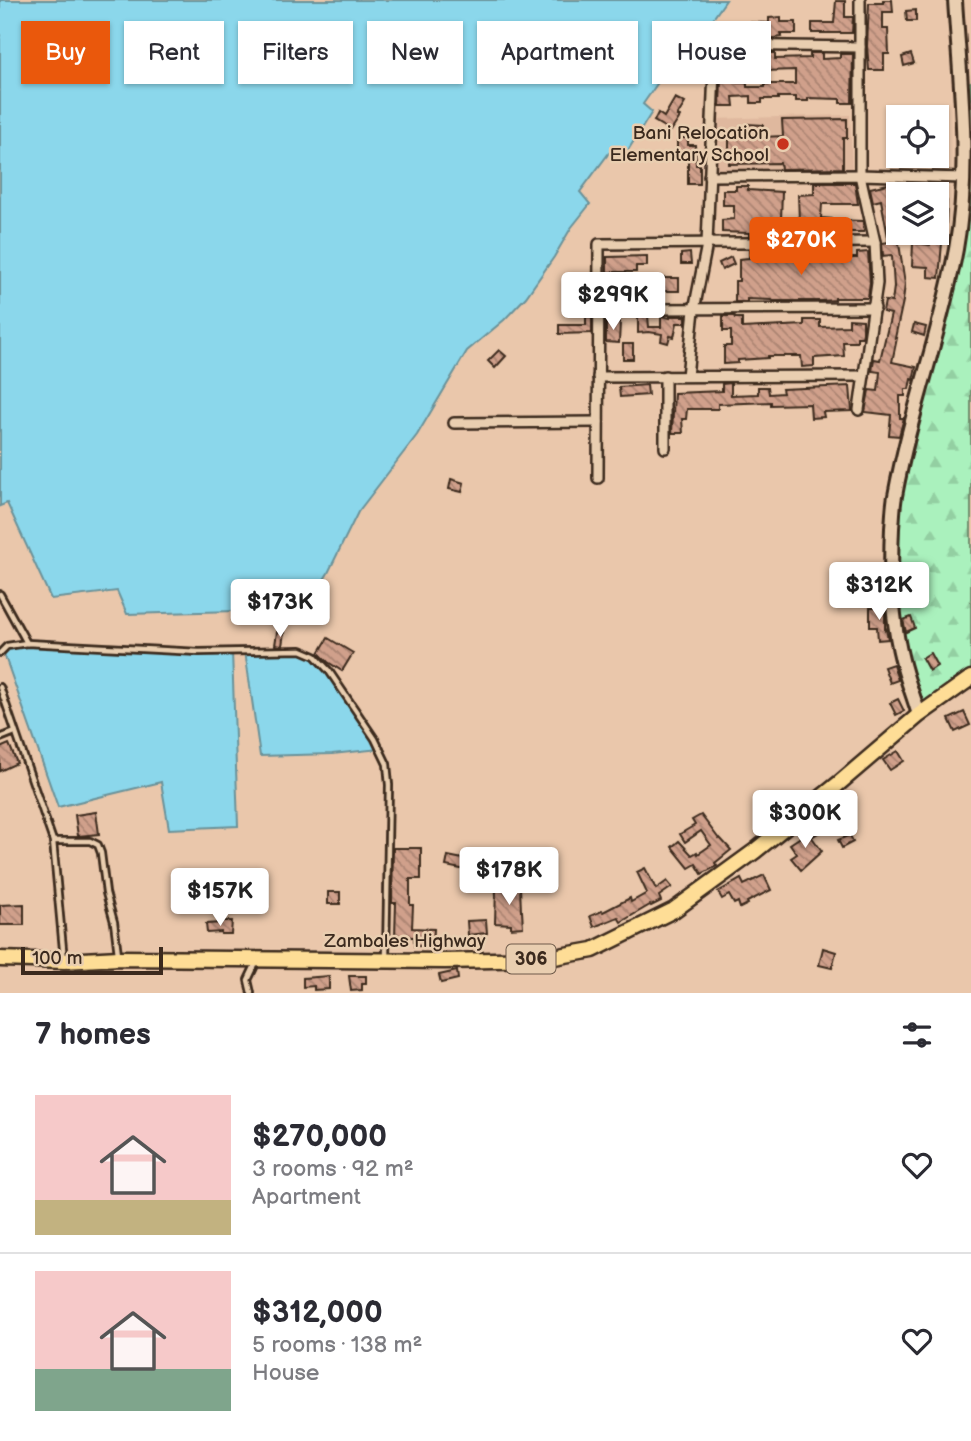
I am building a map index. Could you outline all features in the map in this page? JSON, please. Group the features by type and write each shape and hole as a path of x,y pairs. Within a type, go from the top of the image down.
{"main road":[{"name":"Zambales Highway","path":"0,960 119,958 445,961 543,959 593,950 674,910 817,801 919,715 971,678"}],"street":[{"path":"859,410 877,283 875,242 860,176 860,0"},
{"path":"919,715 902,660 895,623 891,549 894,498 956,247 963,177 961,84 955,0"},
{"path":"687,376 694,310 707,244 715,45 860,47"},
{"path":"709,176 963,177"},
{"path":"598,478 598,244 875,242"},
{"path":"643,309 875,308"},
{"path":"665,376 666,448"},
{"path":"598,377 864,376"},
{"path":"454,423 598,422"}],"lane":[{"path":"0,594 27,643"},
{"path":"0,653 7,646 27,643 199,652 301,650 315,656 329,671 376,739 387,764 389,785 386,960"},
{"path":"0,687 53,841 64,961"},
{"path":"0,738 15,732"},
{"path":"53,841 90,841 98,845 119,958"},
{"path":"251,993 248,980 258,961"}],"shaded area":[{"name":"Bani Relocation Elementary School","path":"850,115 852,170 716,174 714,119"}],"green space":[{"path":"971,82 971,678 919,715 895,623 894,498 956,247 961,84"}],"water":[{"path":"0,0 726,0 711,21 652,21 652,84 657,84 643,104 652,112 623,158 609,153 580,192 590,204 526,297 504,320 467,351 417,435 358,512 328,573 306,609 127,614 117,591 51,599 7,503 0,506"},
{"path":"27,643 232,651 238,826 169,829 161,782 58,807 3,651 7,646"},
{"path":"301,650 315,656 329,671 380,749 332,754 260,756 245,651"}],"building":[{"path":"883,0 892,0 893,12 883,12 883,29 888,29 889,54 884,54 884,70 869,70 869,3 883,3"},
{"path":"836,1 845,1 845,17 853,17 852,33 812,33 812,23 834,23"},
{"path":"916,10 916,21 907,21 906,11"},
{"path":"781,17 781,22 796,22 796,34 781,34 782,37 771,38 769,18"},
{"path":"771,53 775,53 775,59 810,58 810,53 822,53 822,59 853,54 852,103 840,103 840,99 808,98 808,101 796,101 796,97 778,97 762,99 762,103 751,103 751,96 733,97 734,106 720,106 721,84 765,87 765,84 795,84 795,70 771,71"},
{"path":"911,54 914,63 904,66 902,57"},
{"path":"675,98 685,103 671,131 654,121 658,113 664,117"},
{"name":"Bani Relocation Elementary School","path":"847,119 847,138 843,138 843,168 781,169 780,163 729,164 729,137 747,137 747,124 763,125 763,137 783,136 782,120"},
{"path":"677,138 688,138 688,145 695,145 696,165 700,165 700,184 688,184 688,156 677,156"},
{"path":"814,183 855,183 858,204 822,204 821,218 863,221 864,232 805,232 805,236 761,233 761,236 749,236 749,233 722,232 722,220 734,219 734,205 723,205 723,190 748,186 748,190 782,192 781,220 799,220 798,195 814,194"},
{"path":"886,184 886,226 881,200 873,202 870,188"},
{"path":"882,243 899,245 905,284 892,362 916,367 909,389 905,389 905,396 900,396 900,418 904,418 899,436 889,435 891,415 865,412 869,390 878,391 880,372 872,371 874,359 880,360 891,314 883,312 885,301 892,302 894,287 892,256 883,256"},
{"path":"913,245 942,245 939,278 928,277 928,267 912,266"},
{"path":"793,250 793,255 808,255 808,258 857,258 857,253 868,252 868,298 835,298 822,301 747,299 747,302 735,302 739,259 749,258 749,252"},
{"path":"690,253 691,264 681,264 681,254"},
{"path":"647,256 647,266 636,266 636,272 607,272 607,257"},
{"path":"731,257 734,264 722,270 719,263"},
{"path":"661,278 679,278 679,291 661,291"},
{"path":"638,316 648,316 649,327 661,327 661,316 686,316 686,323 677,323 674,337 670,336 668,343 661,341 662,334 638,333"},
{"path":"723,316 742,318 742,328 804,325 804,320 820,320 820,327 849,326 849,319 863,320 863,333 862,337 857,337 857,342 843,342 844,356 814,358 814,366 802,367 801,356 768,356 724,364 724,346 731,346 731,331 723,331"},
{"path":"586,317 592,317 592,333 559,334 559,325 586,325"},
{"path":"606,322 620,322 619,343 606,342"},
{"path":"914,324 926,327 924,336 912,332"},
{"path":"623,344 633,344 633,359 623,359"},
{"path":"499,350 506,356 495,368 488,361"},
{"path":"731,383 731,395 758,394 758,387 768,387 769,394 783,393 782,389 850,386 852,411 823,412 824,417 811,418 810,404 718,404 718,409 687,409 686,419 682,419 683,433 672,433 674,393 722,391 722,384"},
{"path":"647,385 648,395 620,397 619,387"},
{"path":"451,479 464,483 462,492 449,489"},
{"path":"870,608 885,608 885,630 888,639 878,640 877,627 870,627"},
{"path":"911,617 915,628 906,632 903,620"},
{"path":"277,632 284,632 282,646 275,645"},
{"path":"328,638 353,653 342,671 319,653"},
{"path":"930,653 937,666 929,671 922,658"},
{"path":"893,664 898,680 890,683 884,667"},
{"path":"898,699 904,711 896,715 890,703"},
{"path":"964,712 970,725 955,732 949,719"},
{"path":"9,744 17,763 0,771 0,748"},
{"path":"898,751 904,761 890,770 883,760"},
{"path":"841,799 847,808 830,821 832,824 813,836 806,825"},
{"path":"96,812 99,834 78,836 75,815"},
{"path":"701,815 731,850 715,863 717,866 702,874 696,864 689,868 672,847 679,841 692,855 711,845 701,831 685,842 680,834 695,825 692,820"},
{"path":"808,832 822,851 801,870 791,858 797,854 790,844"},
{"path":"850,835 853,842 842,848 838,840"},
{"path":"393,848 421,848 421,879 410,879 412,928 434,929 433,946 414,946 414,937 395,937 396,903 392,903"},
{"path":"448,856 468,860 466,870 446,866"},
{"path":"645,868 656,889 667,881 672,887 659,896 661,901 621,922 618,917 594,927 590,916 630,898 631,902 647,893 637,872"},
{"path":"764,875 771,890 740,908 738,902 734,904 729,895 722,899 718,892 741,879 744,885"},
{"path":"496,887 520,887 523,927 511,928 511,924 495,923"},
{"path":"328,892 340,892 340,904 328,904"},
{"path":"24,904 24,925 0,925 0,905"},
{"path":"486,920 487,933 468,935 467,921"},
{"path":"232,921 231,934 207,933 206,924"},
{"path":"823,948 836,952 832,968 819,965"},
{"path":"457,971 458,979 441,983 439,975"},
{"path":"329,976 329,989 314,990 314,986 303,987 303,978"},
{"path":"349,976 366,976 366,984 362,984 362,990 351,991"}],"place":[{"name":"Bani Relocation Elementary School","path":"783,144"}]}
